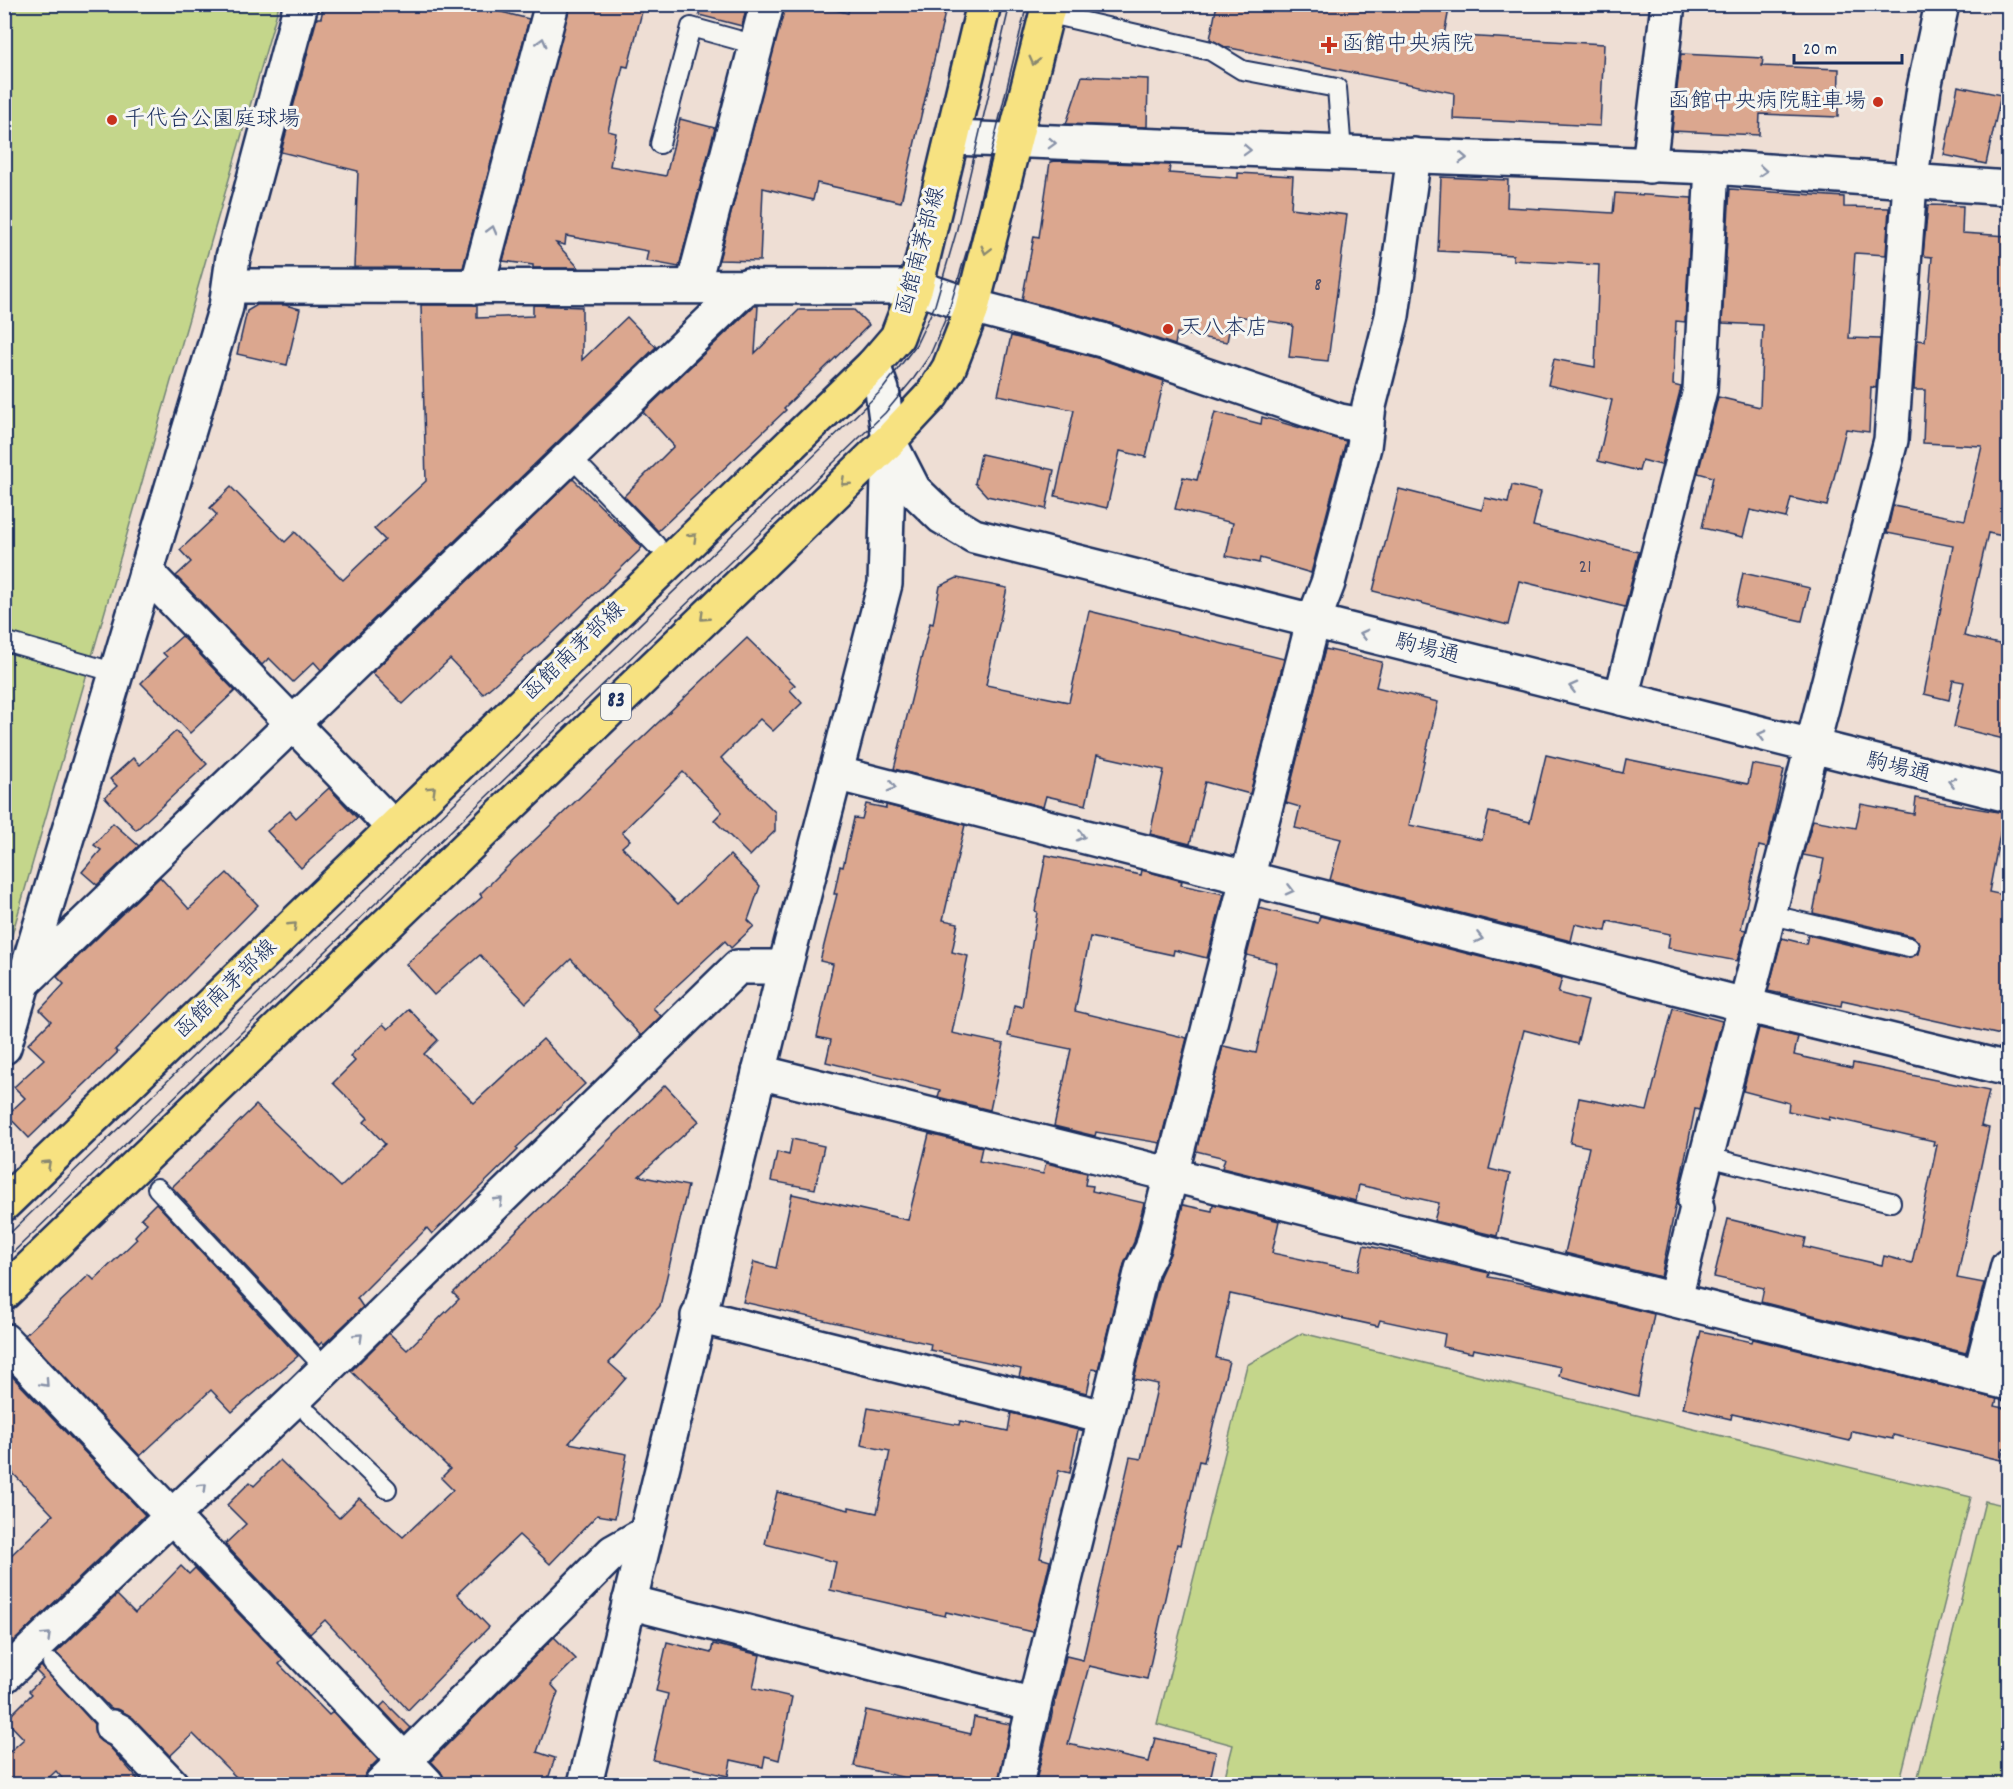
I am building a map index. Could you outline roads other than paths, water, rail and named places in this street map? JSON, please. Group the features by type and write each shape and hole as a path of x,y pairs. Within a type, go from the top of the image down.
{"main road":[{"name":"函館南茅部線","path":"4,1204 873,365 897,337 916,287 984,4"},
{"name":"83","path":"4,1293 889,441 938,386 949,368 972,306 1047,9"}],"street":[{"path":"4,1047 231,286 233,257 301,4"},
{"path":"477,286 552,4"},
{"path":"693,286 767,4"},
{"path":"1649,166 1668,4"},
{"path":"1674,1299 1767,914 1891,440 1910,183 1924,88 1942,4"},
{"path":"952,138 1712,167 1910,183 2008,188"},
{"path":"1016,1785 1104,1417 1142,1269 1152,1250 1313,622 1328,583 1367,426 1369,406 1392,316 1414,155"},
{"path":"1621,698 1700,390 1712,167"},
{"path":"23,983 748,285"},
{"path":"231,286 916,287 972,306 1102,340 1340,421 1367,426"},
{"path":"585,1785 784,967 885,584 889,441 882,390 873,365"},
{"name":"駒場通","path":"889,441 914,490 942,517 974,536 1621,698 1810,748 2008,795"},
{"path":"146,572 295,723 394,828"},
{"path":"836,773 1745,1005 2008,1069"},
{"path":"4,1676 326,1369 738,967 784,967"},
{"path":"759,1072 1994,1380 2008,1266"},
{"path":"698,1316 1104,1417"},
{"path":"4,1340 427,1785"},
{"path":"381,1785 613,1552 645,1534"},
{"path":"629,1602 1034,1705"},
{"path":"112,1727 120,1731 171,1785"}],"lane":[{"path":"1047,9 1211,51 1242,70 1336,88 1342,153"},
{"path":"660,144 691,27 756,45"},
{"path":"570,457 656,545"},
{"path":"4,641 117,673"},
{"path":"1767,914 1909,947"},
{"path":"1708,1157 1891,1202"},
{"path":"157,1188 326,1369"},
{"path":"309,1414 387,1489"},
{"path":"52,1663 112,1727"}],"tram line":[{"path":"4,1239 882,390 916,345 935,305 956,233 1010,4"},
{"path":"4,1261 885,413 914,378 930,355 948,313 970,240 1027,4"}],"place":[{"name":"函館中央病院","path":"1329,45"},
{"name":"函館中央病院駐車場","path":"1878,102"},
{"name":"千代台公園庭球場","path":"112,120"},
{"name":"天八本店","path":"1168,329"}]}
